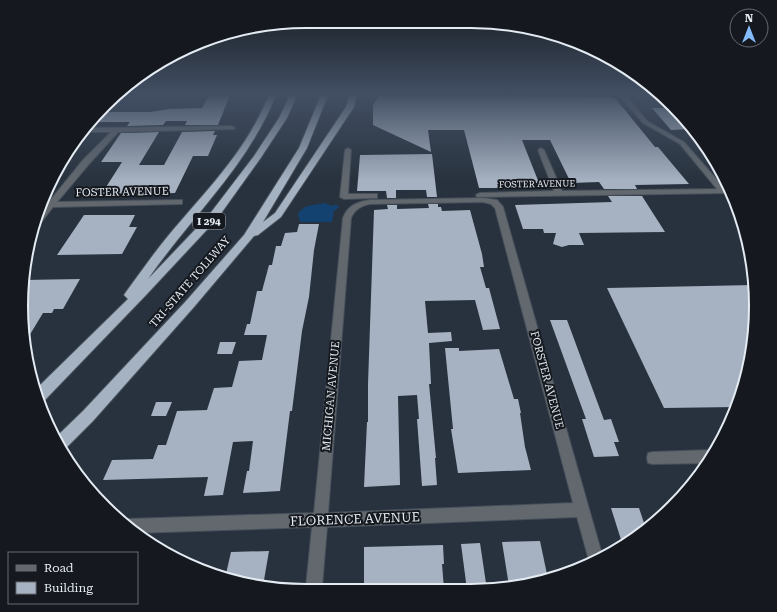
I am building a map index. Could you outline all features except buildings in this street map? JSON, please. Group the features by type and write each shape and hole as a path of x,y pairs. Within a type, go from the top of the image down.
{"highway":[{"path":"103,332 170,240 237,159 260,124"},
{"name":"I 294","path":"42,393 103,332 213,217 279,124"},
{"name":"TRI-STATE TOLLWAY","path":"63,441 98,405 190,304 248,237 303,148 313,124"},
{"path":"248,237 278,214 339,124"}],"street":[{"path":"648,124 682,143 721,184"},
{"path":"91,130 232,128"},
{"path":"48,203 116,130"},
{"name":"FOSTER AVENUE","path":"348,150 344,197 724,191"},
{"path":"541,150 559,193"},
{"path":"507,201 516,194"},
{"name":"FOSTER AVENUE","path":"353,207 370,202 483,200 494,202"},
{"name":"FOSTER AVENUE","path":"47,205 179,202"},
{"name":"FORSTER AVENUE","path":"494,202 499,207 508,233 594,555"},
{"name":"MICHIGAN AVENUE","path":"314,584 347,218 353,207"},
{"path":"652,458 704,456"},
{"name":"FLORENCE AVENUE","path":"136,526 582,510"}],"shaded area":[{"path":"324,203 333,206 336,204 339,207 334,211 332,222 300,222 298,214 301,210 310,206"}]}
